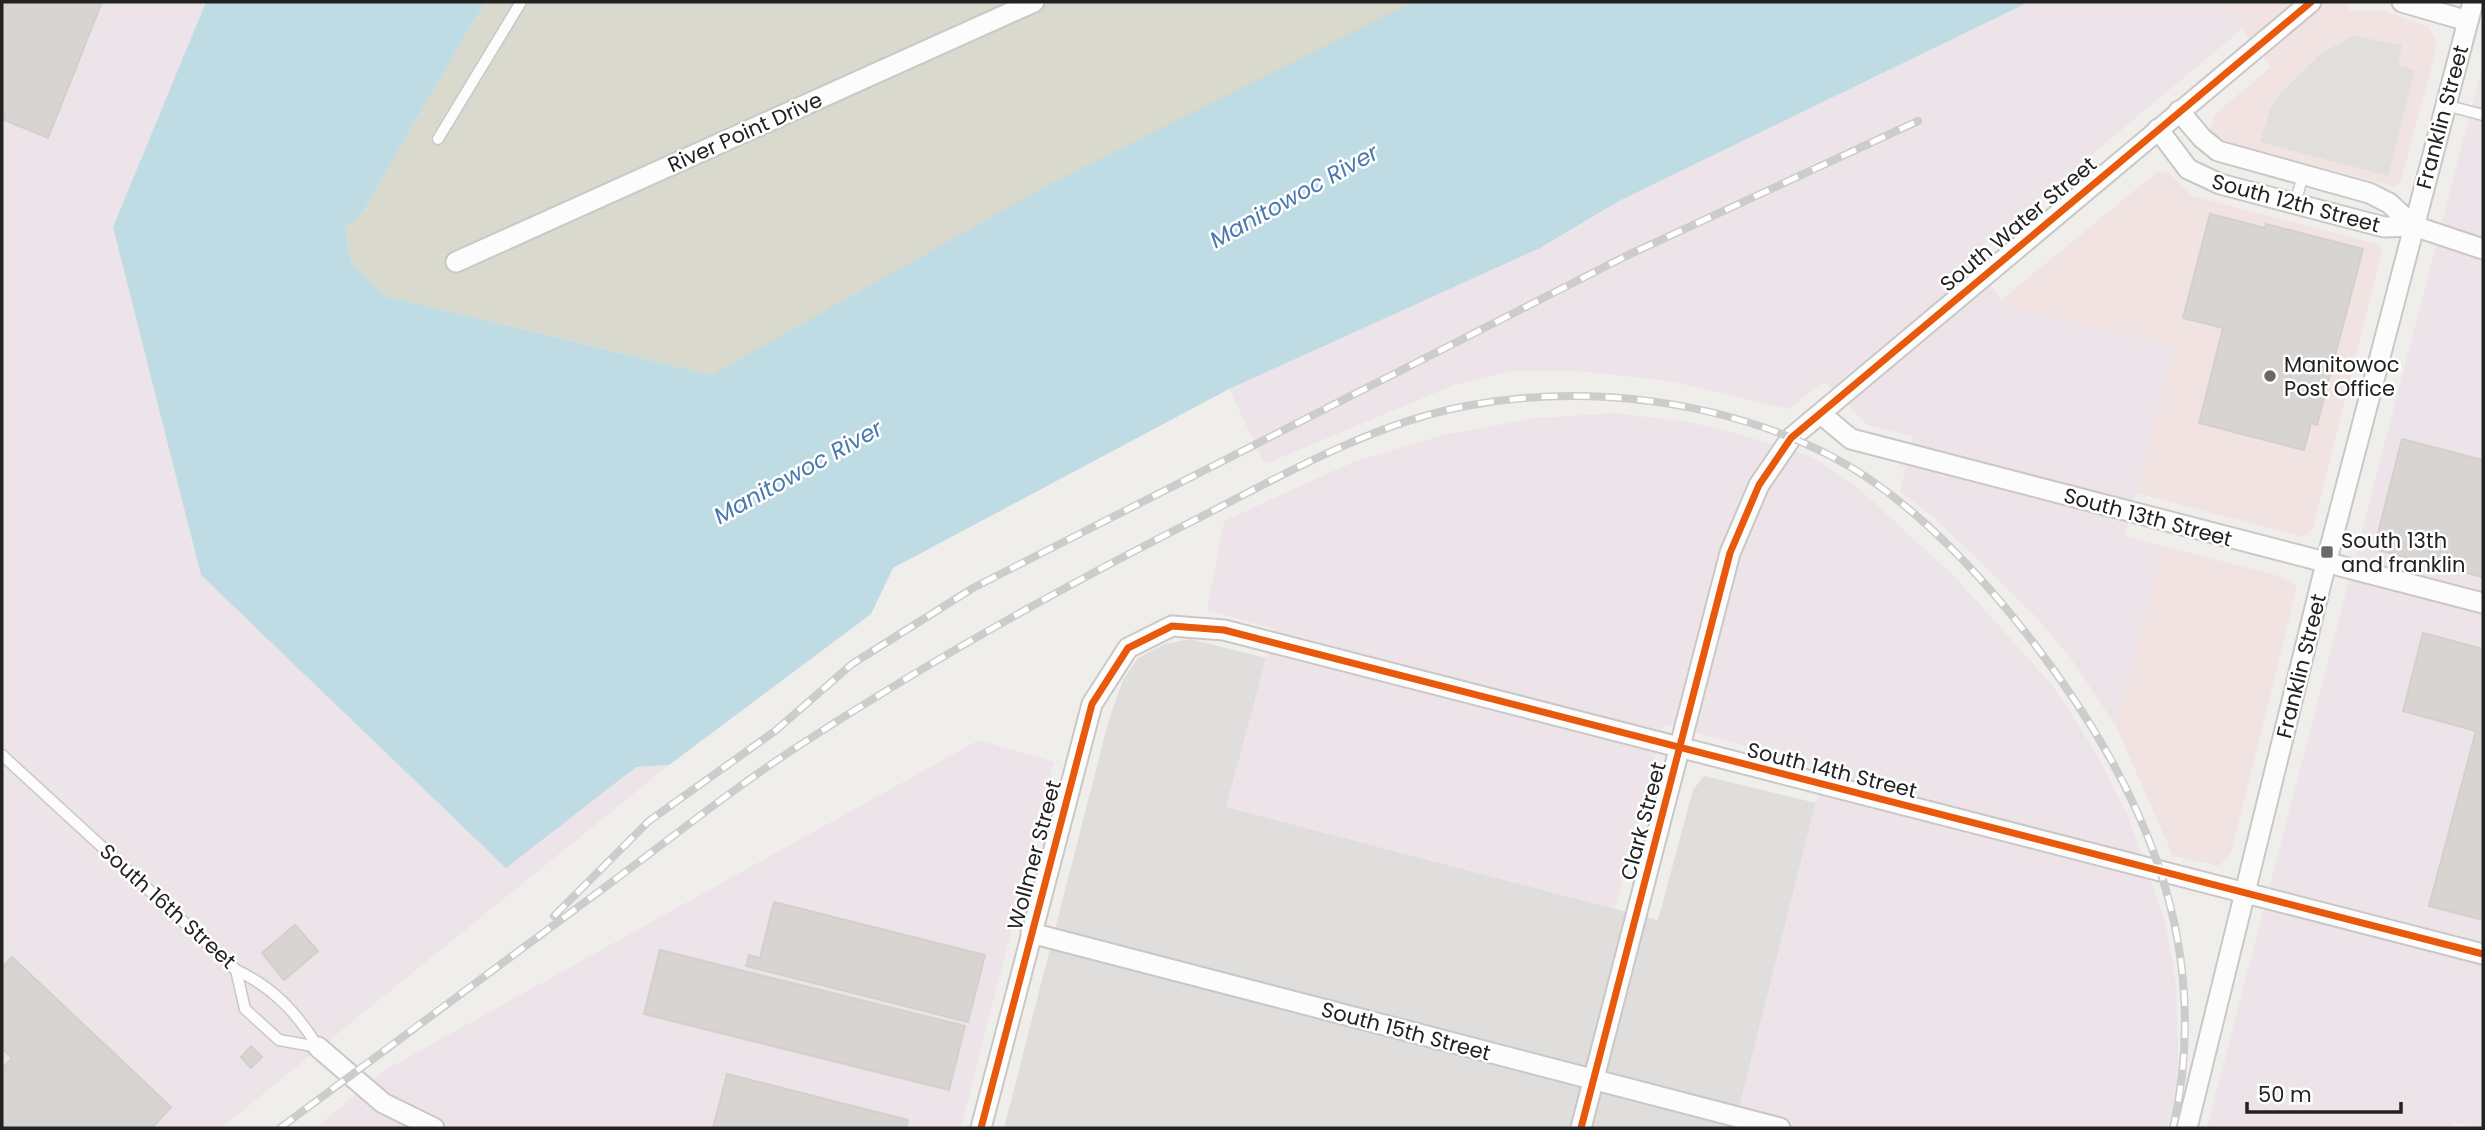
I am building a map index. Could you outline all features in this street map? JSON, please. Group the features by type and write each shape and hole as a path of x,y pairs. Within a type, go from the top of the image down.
{"street":[{"name":"River Point Drive","path":"456,262 1034,2"},
{"name":"South Water Street","path":"1759,485 1791,438 2311,2"},
{"path":"2402,2 2470,11"},
{"name":"Franklin Street","path":"2187,1128 2326,563 2470,11"},
{"name":"South 12th Street","path":"2179,111 2202,138 2218,151 2369,193 2389,204 2414,226"},
{"name":"South 12th Street","path":"2158,129 2176,156 2203,178 2384,227 2414,226 2483,248"},
{"name":"South 13th Street","path":"1821,414 1851,439 2483,603"},
{"name":"Clark Street","path":"1581,1128 1730,552 1759,485"},
{"name":"South 14th Street","path":"1172,626 1224,630 1679,750 2483,954"},
{"name":"Wollmer Street","path":"981,1128 1091,704 1128,648 1172,626"},
{"name":"South 15th Street","path":"1031,933 1780,1128"},
{"name":"South 16th Street","path":"318,1047 383,1103 434,1128"}],"lane":[{"path":"438,139 522,2"},
{"path":"2445,106 2483,115"},
{"path":"2295,204 2302,175"},
{"name":"South 16th Street","path":"2,755 236,970 264,983 301,1020 318,1047"},
{"path":"236,970 245,1009 279,1040 318,1047"}],"shaded area":[{"path":"2,2 206,2 113,227 506,867 636,767 669,765 221,1128 2,1128"},
{"path":"485,2 1413,2 712,375 385,296 351,261 345,228 359,218"},
{"path":"2029,2 2222,2 2242,29 1969,257 2007,307 2175,346 2125,536 2163,546 2116,726 2070,657 2034,615 1939,522 1900,491 1913,436 1868,425 1824,382 1788,409 1670,381 1576,371 1512,371 1454,385 1265,464 1229,389 1540,248 1619,201"},
{"path":"2222,2 2348,2 2350,11 2385,11 2429,27 2436,41 2434,57 2401,181 2396,187 2216,140 2210,129 2215,114 2271,67"},
{"path":"2354,36 2402,45 2398,65 2415,70 2388,176 2260,142 2271,107 2279,95 2322,53"},
{"path":"2483,64 2483,1128 2453,1123 2451,1128 2207,1128"},
{"path":"2157,172 2169,173 2192,196 2375,243 2382,251 2313,528 2307,535 2300,536 2136,493 2174,346 2007,307 2001,300"},
{"path":"1614,413 1689,422 1742,435 1807,455 1830,468 1856,486 1955,577 2053,686 2095,751 2128,816 2166,924 2176,983 2179,1076 2168,1128 1734,1128 1825,768 1664,724 1615,909 1226,807 1274,629 1207,610 1224,521 1353,462 1447,434 1537,418"},
{"path":"2163,546 2279,576 2297,586 2231,853 2219,866 2173,856 2116,726"},
{"path":"1190,639 1266,658 1227,807 1658,920 1693,790 1704,776 1816,803 1734,1128 1004,1128 1108,723 1123,680 1138,658 1165,644"},
{"path":"979,740 1054,762 961,1128 315,1128 387,1069"}],"water":[{"name":"Manitowoc River","path":"206,2 485,2 359,218 345,228 351,261 385,296 712,375 1048,185 1413,2 2029,2 1619,201 1540,248 1229,389 893,568 871,614 669,765 636,767 506,868 201,575 113,227"}],"building":[{"path":"2,2 102,2 48,138 2,119"},
{"name":"Manitowoc Post Office","path":"2210,214 2265,228 2266,224 2363,249 2317,425 2311,423 2304,450 2199,423 2223,328 2183,318"},
{"path":"2402,439 2483,460 2482,577 2374,549"},
{"path":"2423,633 2483,649 2483,920 2429,906 2476,731 2403,711"},
{"path":"774,902 985,955 968,1022 746,966 749,955 760,958"},
{"path":"295,925 318,951 284,980 262,953"},
{"path":"660,950 965,1026 949,1090 644,1014"},
{"path":"12,957 171,1107 152,1128 2,1128 2,1069 12,1058 2,1048 2,968"},
{"path":"251,1046 262,1057 251,1068 241,1057"},
{"path":"727,1074 908,1120 906,1128 713,1128"}],"railway":[{"path":"554,916 649,821 775,731 852,664 973,588 1624,257 1918,121"},
{"path":"280,1128 752,778 846,715 1035,604 1284,474 1355,441 1428,415 1466,406 1558,396 1652,401 1745,421 1789,437 1831,456 1884,490 1935,532 1981,579 2064,684 2101,741 2132,801 2157,862 2175,925 2184,990 2184,1058 2173,1128"}],"cycle path":[{"path":"1581,1128 1730,553 1759,485 1791,438 2311,2"},
{"path":"981,1128 1092,704 1128,648 1172,626 1224,630 2483,954"}],"place":[{"name":"Manitowoc Post Office","path":"2270,376"},
{"name":"South 13th and franklin","path":"2327,552"}]}
